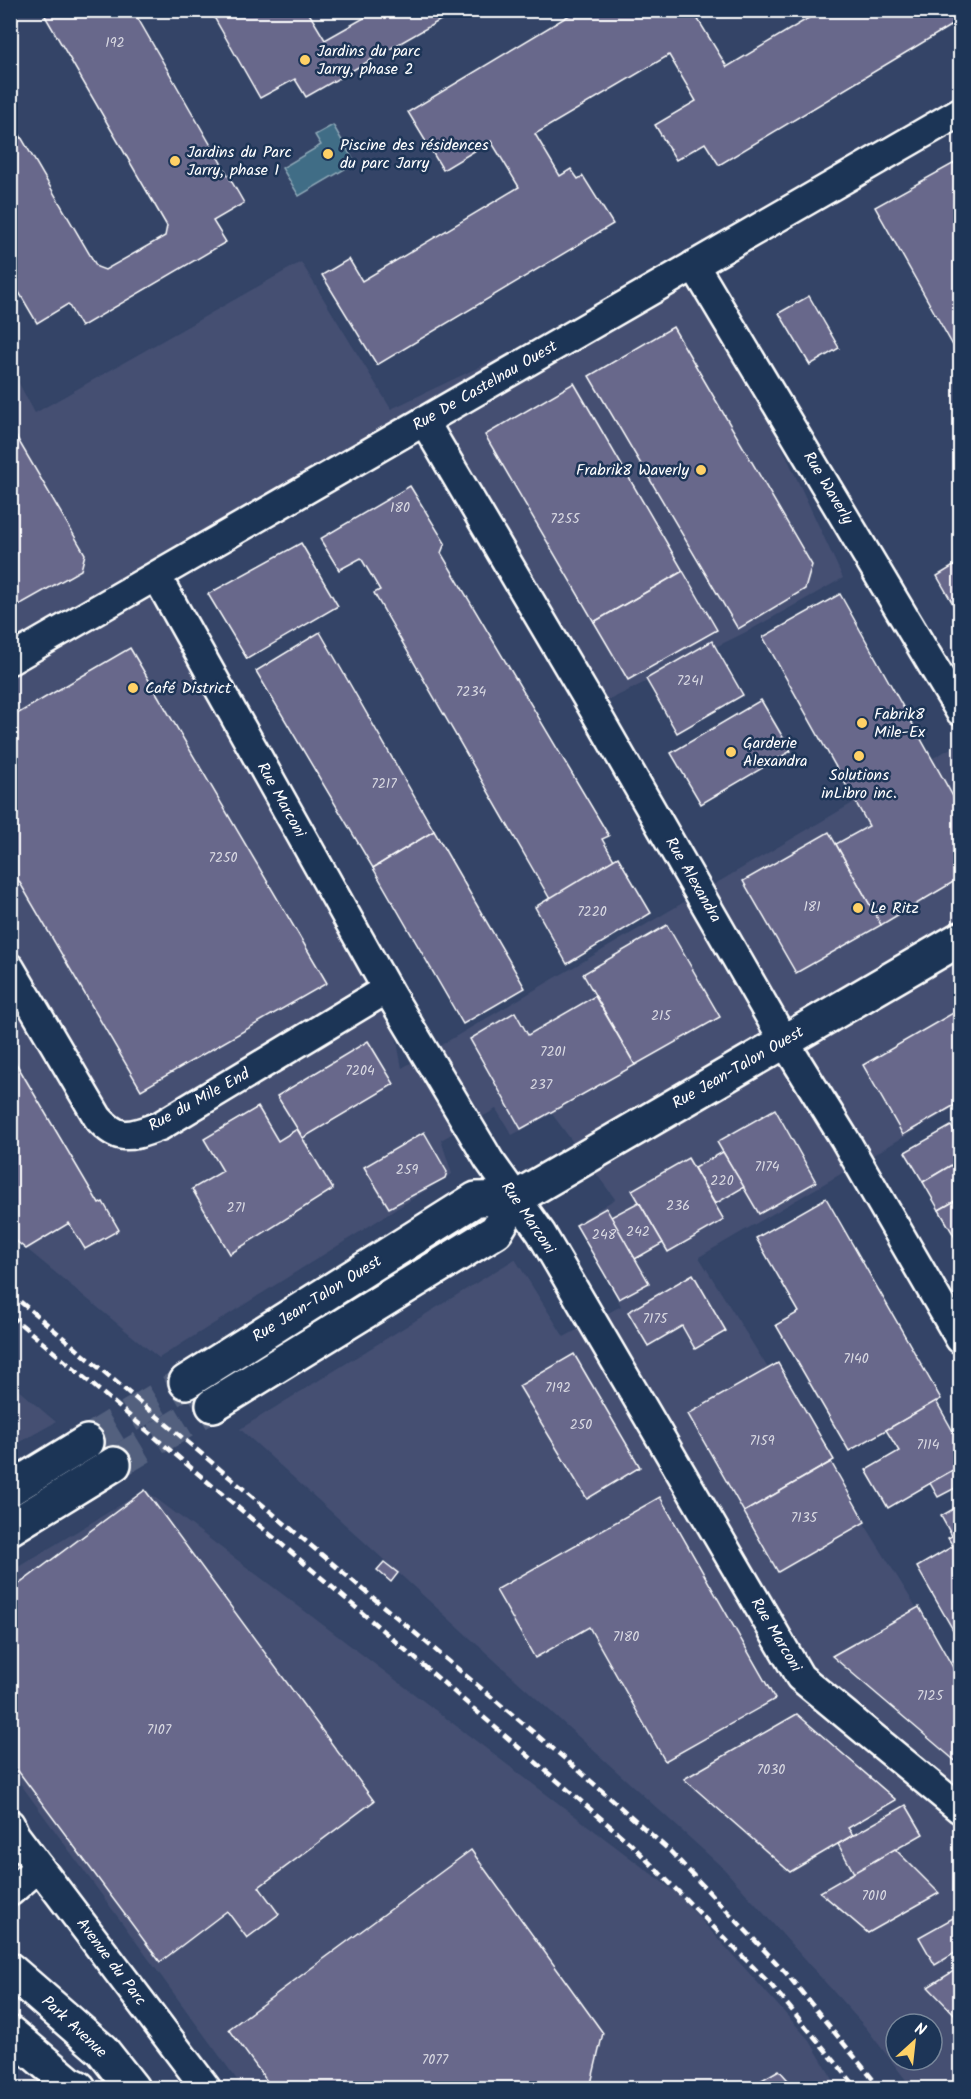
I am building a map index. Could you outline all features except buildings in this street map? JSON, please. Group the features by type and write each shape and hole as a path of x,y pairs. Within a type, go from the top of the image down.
{"main road":[{"name":"Rue Jean-Talon Ouest","path":"213,1405 496,1231 516,1198 960,939"},
{"name":"Rue Jean-Talon Ouest","path":"186,1382 477,1199 516,1198"},
{"path":"10,1489 87,1442"},
{"path":"10,1528 114,1464"},
{"name":"Park Avenue","path":"10,1970 102,2050 132,2088"},
{"path":"10,2033 69,2083 79,2088"}],"street":[{"name":"Rue De Castelnau Ouest","path":"10,660 960,112"},
{"name":"Rue Waverly","path":"694,265 960,711"},
{"name":"Rue Alexandra","path":"424,421 960,1339"},
{"name":"Rue Marconi","path":"157,577 387,989 489,1160 541,1233 800,1677 960,1809"},
{"name":"Rue du Mile End","path":"10,968 98,1118 109,1131 126,1136 160,1126 387,989"},
{"name":"Avenue du Parc","path":"12,1831 206,2088"},
{"path":"10,1892 39,1867"}],"shaded area":[{"name":"Piscine des résidences du parc Jarry","path":"333,125 355,163 299,196 282,168 321,145 315,135"},
{"path":"301,262 391,409 694,265 708,288 843,578 750,630 593,708 423,422 157,577 387,989 402,1068 851,804 960,743 960,1104 699,1257 960,1678 960,2088 912,2088 900,2072 944,2072 944,2012 884,2012 884,2051 867,2029 724,1869 240,1429 515,1259 564,1337 621,1306 578,1222 615,1199 552,1114 512,1135 496,1109 441,1140 452,1174 159,1358 11,1236 10,367 35,413"},
{"path":"10,1383 56,1422 11,1447 10,1447"},
{"path":"145,1490 678,1894 810,2041 838,2088 243,2088 11,1771 10,1572"}],"tunnel":[{"path":"87,1442 186,1382"},
{"path":"114,1464 213,1405"}],"railway":[{"path":"10,1293 576,1768 670,1851 786,1973 880,2088"},
{"path":"10,1315 324,1580 632,1845 771,1985 857,2088"}],"place":[{"name":"Jardins du parc Jarry, phase 2","path":"305,60"},
{"name":"Piscine des résidences du parc Jarry","path":"328,154"},
{"name":"Jardins du Parc Jarry, phase 1","path":"175,161"},
{"name":"Frabrik8 Waverly","path":"701,470"},
{"name":"Café District","path":"133,688"},
{"name":"Fabrik8 Mile-Ex","path":"862,723"},
{"name":"Garderie Alexandra","path":"731,752"},
{"name":"Solutions inLibro inc.","path":"859,756"},
{"name":"Le Ritz","path":"858,908"}]}
